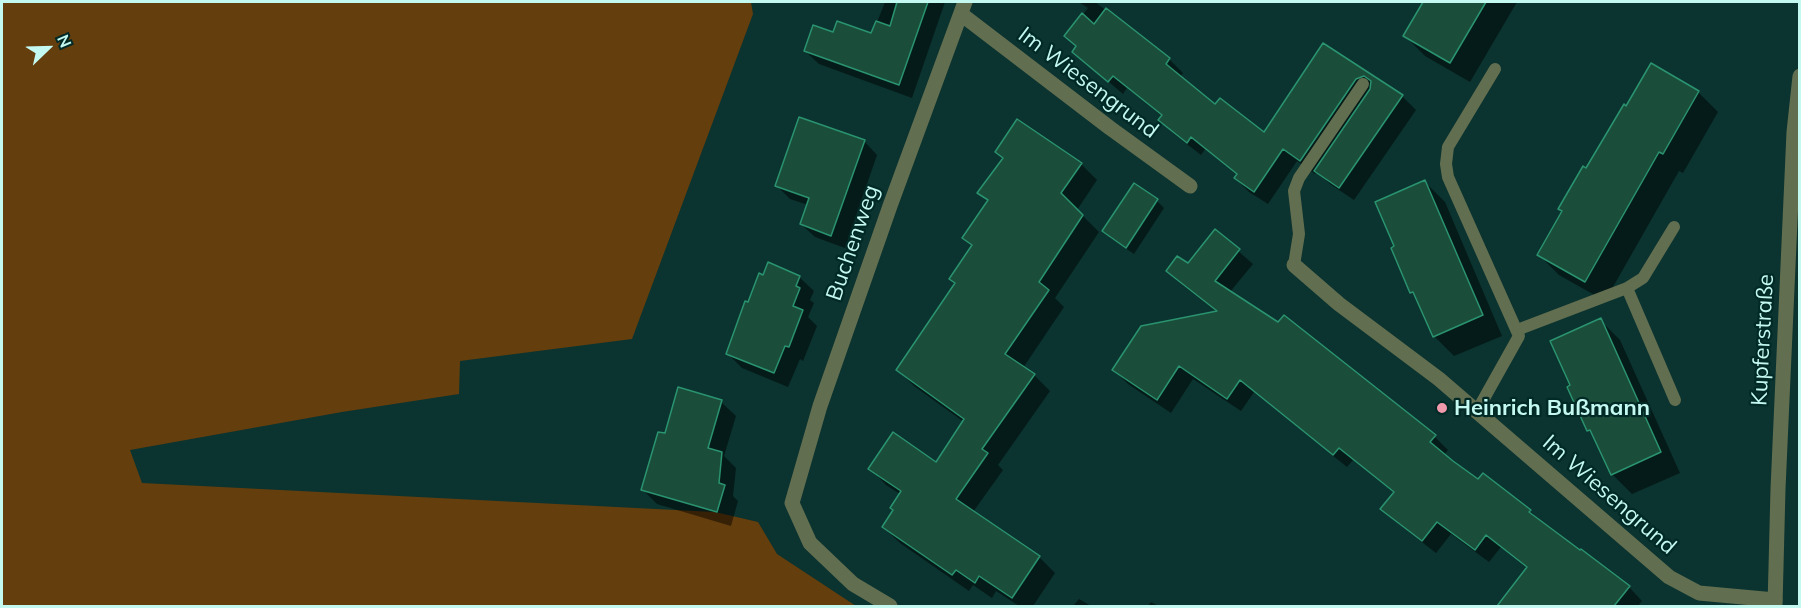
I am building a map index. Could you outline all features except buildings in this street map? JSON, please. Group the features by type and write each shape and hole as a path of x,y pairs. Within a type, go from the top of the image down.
{"street":[{"name":"Im Wiesengrund","path":"963,8 1110,128 1190,186"},
{"name":"Buchenweg","path":"890,606 853,584 810,543 792,503 820,406 963,8"},
{"name":"Kupferstraße","path":"1775,603 1794,132 1800,76"},
{"name":"Im Wiesengrund","path":"1294,266 1339,304 1439,379 1669,577 1699,593 1775,603"}],"lane":[{"path":"1477,411 1519,336 1448,177 1446,164 1448,147 1495,69"},
{"path":"1294,266 1299,234 1294,191 1299,178 1363,84"},
{"path":"1517,330 1627,288 1643,278 1674,227"},
{"path":"1627,288 1675,400"}],"shaded area":[{"path":"2,2 751,2 753,14 632,339 460,361 459,394 342,412 130,450 142,483 715,512 758,522 777,554 856,606 2,606"}],"place":[{"name":"Heinrich Bußmann","path":"1442,408"}]}
